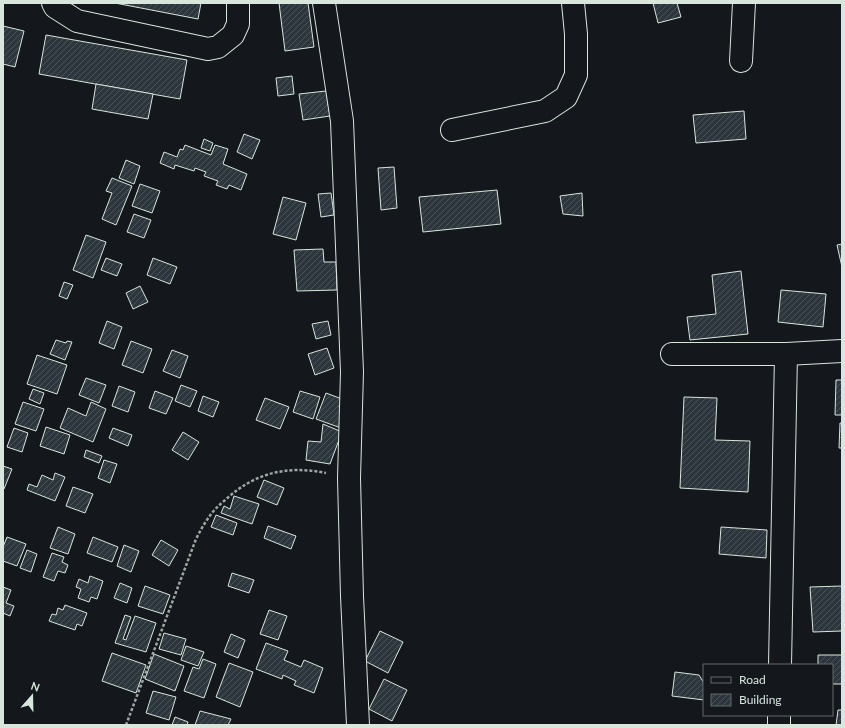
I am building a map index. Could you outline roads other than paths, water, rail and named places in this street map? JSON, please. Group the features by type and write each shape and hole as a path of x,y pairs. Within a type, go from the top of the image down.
{"street":[{"path":"53,3 55,7 77,21 208,48 218,47 233,34 238,24 238,3"},
{"path":"324,3 342,121 352,372 350,478 352,596 358,725"},
{"path":"452,130 545,111 566,97 576,75 576,34 573,3"},
{"path":"741,61 744,3"},
{"path":"672,354 786,354 842,351"},
{"path":"780,664 786,354"}]}
